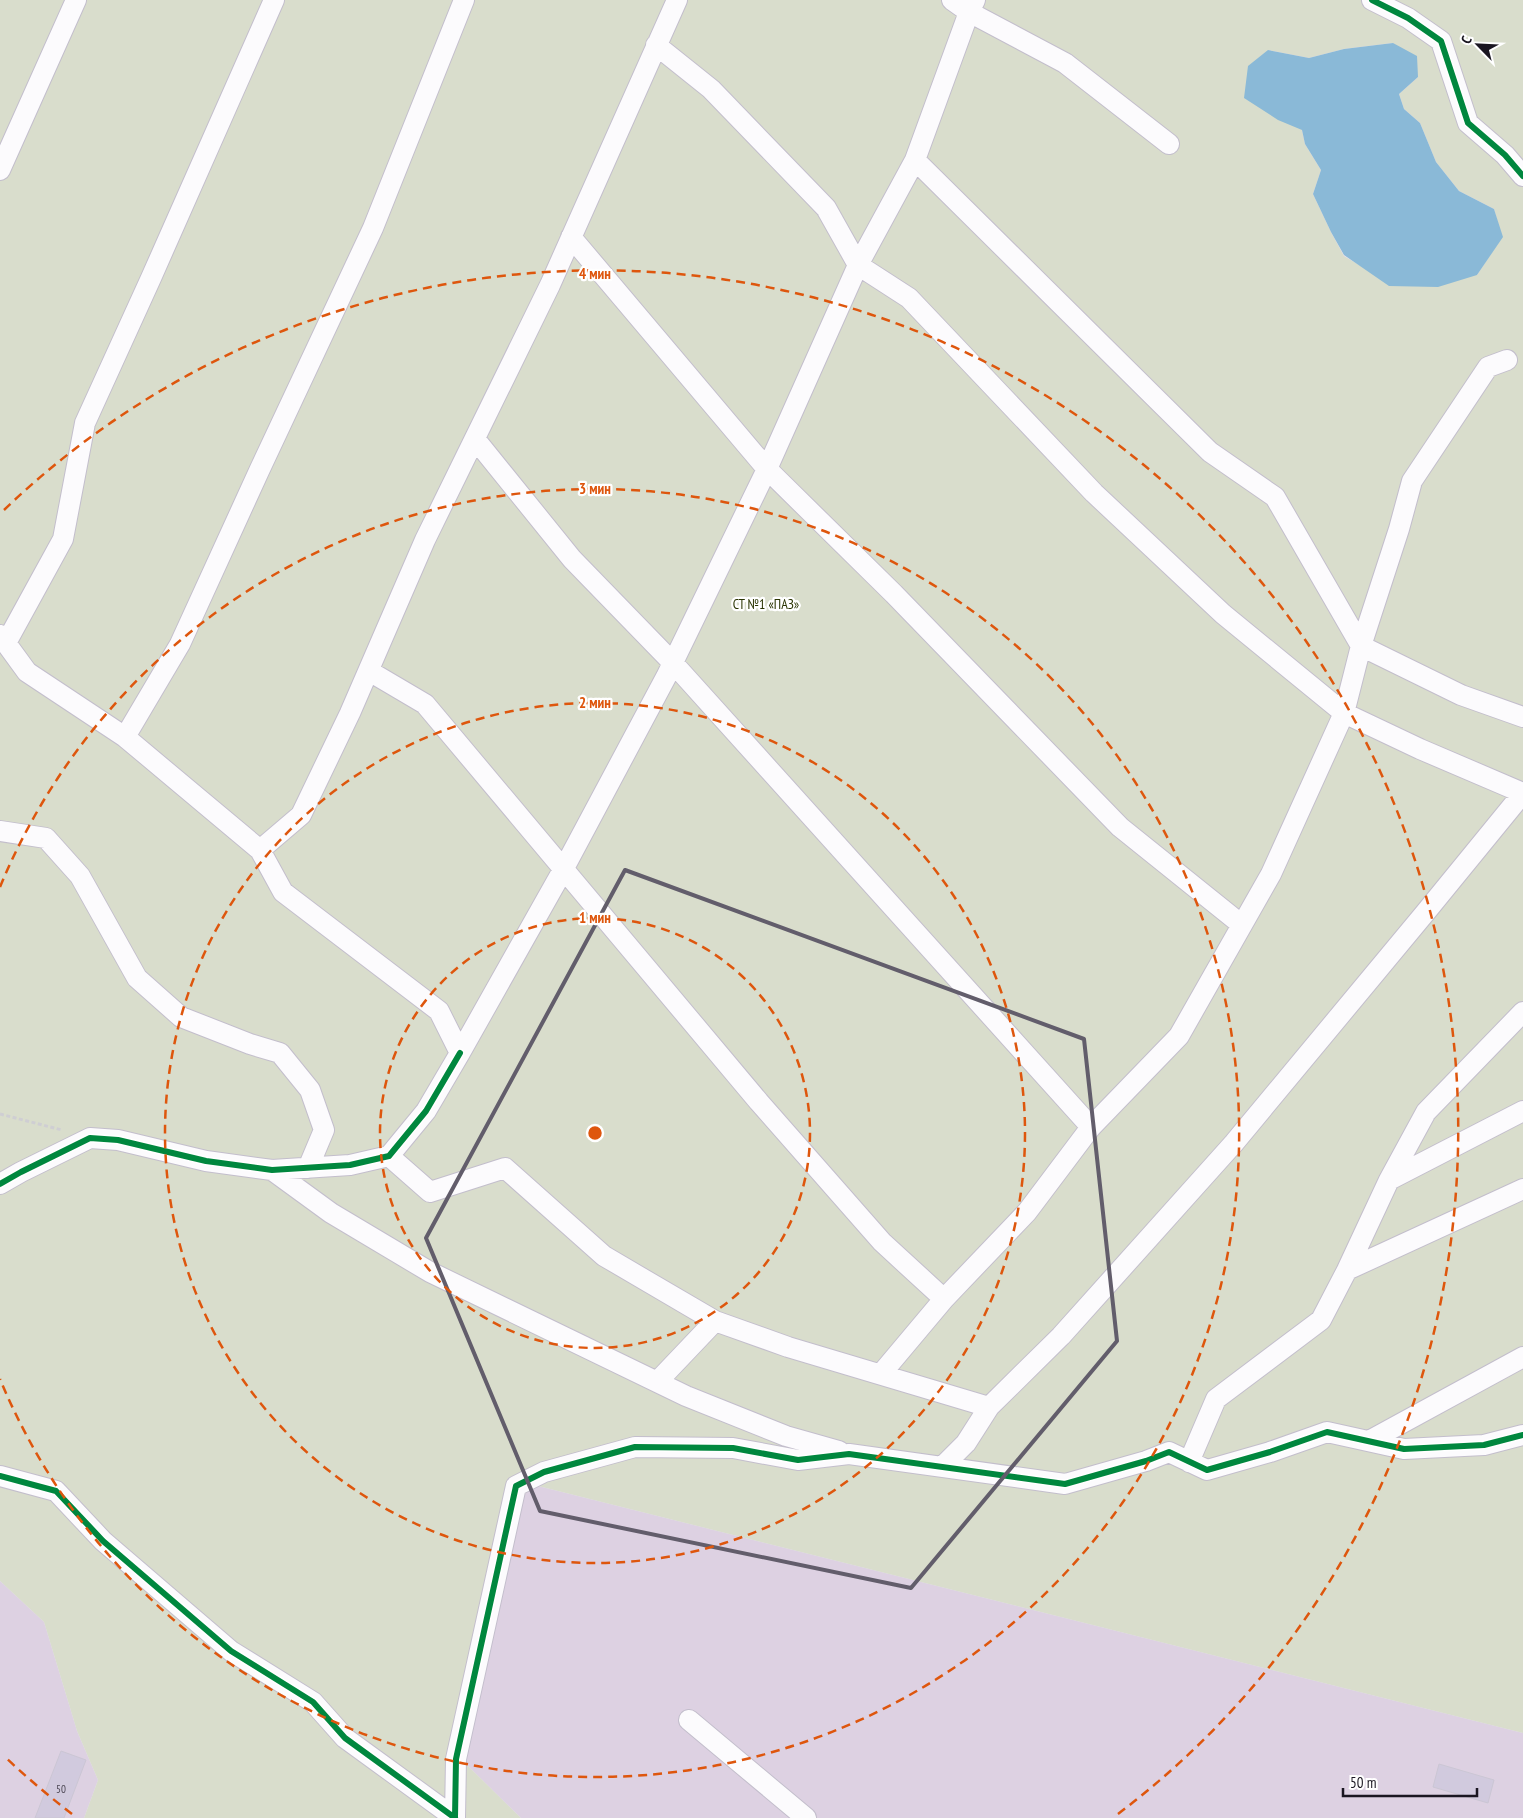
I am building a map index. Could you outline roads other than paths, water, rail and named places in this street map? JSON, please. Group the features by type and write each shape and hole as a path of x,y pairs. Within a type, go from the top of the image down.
{"street":[{"path":"0,170 76,0"},
{"path":"274,0 85,423 63,539 3,639 27,672 126,737 260,850 283,892 439,1010 460,1053"},
{"path":"126,737 180,644 259,470 373,228 464,0"},
{"path":"260,850 301,815 350,714 425,540 550,285 677,0"},
{"path":"952,0 972,6 1065,63 1169,144"},
{"path":"1372,0 1408,18 1441,41 1468,123 1505,155 1523,176"},
{"path":"0,1184 90,1138 118,1140 206,1161 272,1170 350,1165 389,1156 426,1111 460,1053 563,870 673,663 767,469 858,265 915,160 972,6"},
{"path":"656,45 711,89 826,208 858,265 909,298 1094,493 1223,614 1344,713 1420,749 1523,793 1234,1143 1061,1336 989,1407 966,1443 942,1467"},
{"path":"915,160 1210,452 1275,497 1361,646 1461,695 1523,717"},
{"path":"571,237 767,469 894,594 1120,828 1242,924"},
{"path":"881,1374 944,1299 1027,1212 1091,1127 1178,1036 1271,874 1344,713 1361,646 1399,529 1412,481 1488,366 1507,360"},
{"path":"475,439 572,559 673,663 1091,1127"},
{"path":"369,671 425,704 759,1102 876,1235 944,1299"},
{"path":"0,831 46,838 80,876 137,978 181,1017 250,1044 280,1053 310,1090 324,1130 308,1168"},
{"path":"1190,1462 1216,1399 1321,1320 1347,1270 1389,1180 1426,1112 1523,1012"},
{"path":"1389,1180 1523,1110"},
{"path":"389,1156 430,1192 505,1168 604,1256 715,1321 788,1347 989,1407"},
{"path":"272,1170 331,1213 430,1272 686,1396 786,1436 849,1454 1065,1484 1146,1462 1169,1452 1207,1470 1270,1452 1327,1432 1404,1448 1484,1446 1523,1435"},
{"path":"1347,1270 1523,1189"},
{"path":"657,1382 715,1321"},
{"path":"1369,1441 1523,1358"},
{"path":"455,1818 456,1759 516,1486 544,1472 635,1447 733,1448 798,1460 849,1454"},
{"path":"0,1476 56,1491 103,1541 231,1651 313,1702 344,1738 455,1818"},
{"path":"688,1720 806,1818"}],"water":[{"path":"1393,43 1417,56 1418,77 1399,94 1404,109 1420,123 1436,162 1459,191 1494,209 1503,237 1477,275 1438,287 1389,286 1344,255 1313,194 1321,170 1305,144 1302,130 1278,120 1244,98 1248,66 1268,50 1309,58 1344,49"}],"park label":[{"name":"СТ №1 «ПАЗ»","path":"766,604"}]}
